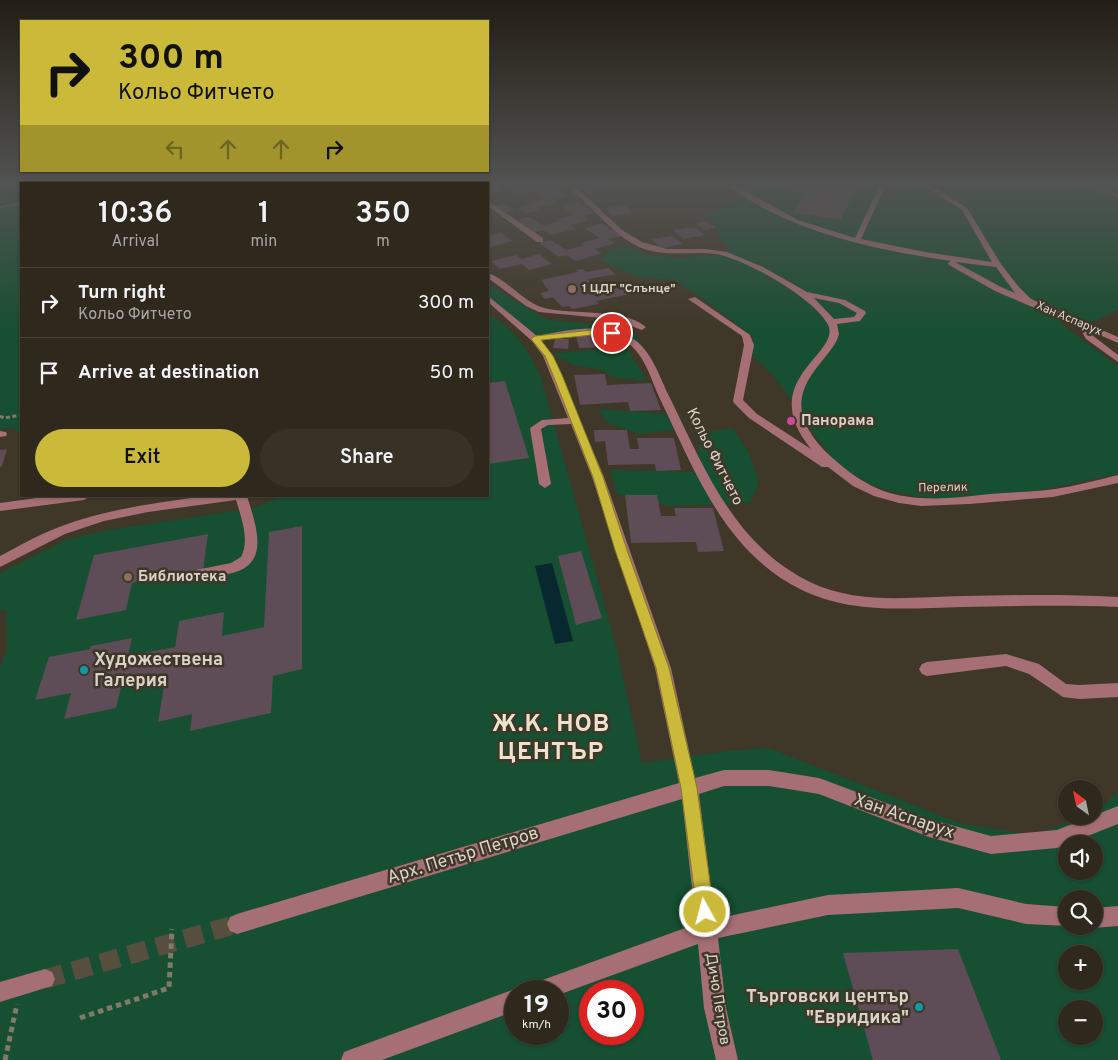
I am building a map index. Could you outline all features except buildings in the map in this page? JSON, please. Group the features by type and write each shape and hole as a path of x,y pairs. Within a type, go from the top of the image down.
{"street":[{"path":"532,234 540,240"},
{"path":"624,234 640,245 674,251 727,254 804,294 847,302 862,313 857,319 832,322 804,294"},
{"path":"841,234 941,256 998,265"},
{"path":"858,239 860,234"},
{"name":"Хан Аспарух","path":"980,234 998,265 1028,302 1118,340"},
{"path":"941,256 998,289 1028,302"},
{"path":"489,276 529,304 542,310 613,317 642,327"},
{"name":"Дичо Петров","path":"489,299 502,308 535,339 548,356 598,477 621,550 663,668 689,788 708,930 716,1008 727,1060"},
{"path":"692,299 746,335 749,345 738,400 753,416 814,458 833,468"},
{"path":"489,313 502,308"},
{"name":"Перелик","path":"832,322 834,336 830,346 811,367 795,403 800,422 811,443 833,468 850,479 877,493 907,501 940,504 1055,492 1118,479"},
{"path":"1087,326 1086,332 1090,338 1118,359"},
{"name":"Кольо Фитчето","path":"535,339 602,332 624,337 638,347 671,410 698,468 729,522 775,568 795,581 820,593 844,600 868,603 1068,600 1118,602"},
{"path":"545,484 535,428 546,422 576,421"},
{"path":"0,507 76,497"},
{"path":"0,562 61,531 95,520 122,513 230,497"},
{"path":"201,574 240,564 249,558 252,549 248,520 241,497"},
{"path":"927,669 1006,660 1034,669 1063,690 1079,692 1118,690"},
{"name":"Хан Аспарух","path":"689,788 724,778 769,778 819,786 928,828 991,845 1057,839 1118,815"},
{"name":"Арх. Петър Петров","path":"237,924 689,788"},
{"path":"569,980 708,930 828,905 958,898 1026,914 1058,916"},
{"path":"1103,917 1118,916"},
{"path":"0,992 45,979"},
{"path":"352,1060 504,1004"}],"path":[{"path":"0,416 4,418 20,415"},
{"path":"80,1018 169,988 172,929"},
{"path":"5,1060 21,986"}],"green space":[{"path":"0,234 20,234 20,433 13,427 0,430"},
{"path":"719,234 1118,234 1118,310 1090,323 1060,323 1118,366 1118,474 1021,493 951,499 918,496 887,490 859,478 840,466 828,453 778,381 753,357 753,337 702,298 674,280 637,277 600,260 610,250 625,246 647,254 679,258 729,252"},
{"path":"489,285 548,320 594,324 634,334 646,351 598,333 538,335 519,325 489,304"},
{"path":"489,315 507,327 520,341 531,357 541,378 617,650 642,763 727,751 769,748 959,823 1031,835 1062,825 1103,825 1103,805 1118,792 1118,1060 0,1060 0,667 7,649 6,610 0,611 0,573 66,540 102,531 254,508 280,497 489,497"},
{"path":"627,348 647,381 615,378 601,370 574,365 557,357 555,353"},
{"path":"599,409 666,414 674,430 638,434 606,422"},
{"path":"733,428 749,453 759,482 750,503 670,506 617,494 610,470 697,472 700,433"}],"water":[{"path":"552,563 573,641 555,644 535,566"}],"tunnel":[{"path":"45,979 237,924"}],"place":[{"name":"1 ЦДГ \"Слънце\"","path":"572,289"},
{"name":"Панорама","path":"791,421"},
{"name":"Библиотека","path":"128,577"},
{"name":"Художествена Галерия","path":"84,670"},
{"name":"Търговски център \"Евридика\"","path":"919,1007"}],"district":[{"name":"Ж.К. НОВ ЦЕНТЪР","path":"551,739"}],"route":[{"path":"612,333 593,332 535,339 548,356 558,375 598,477 621,550 663,668 689,788 705,912"}]}
